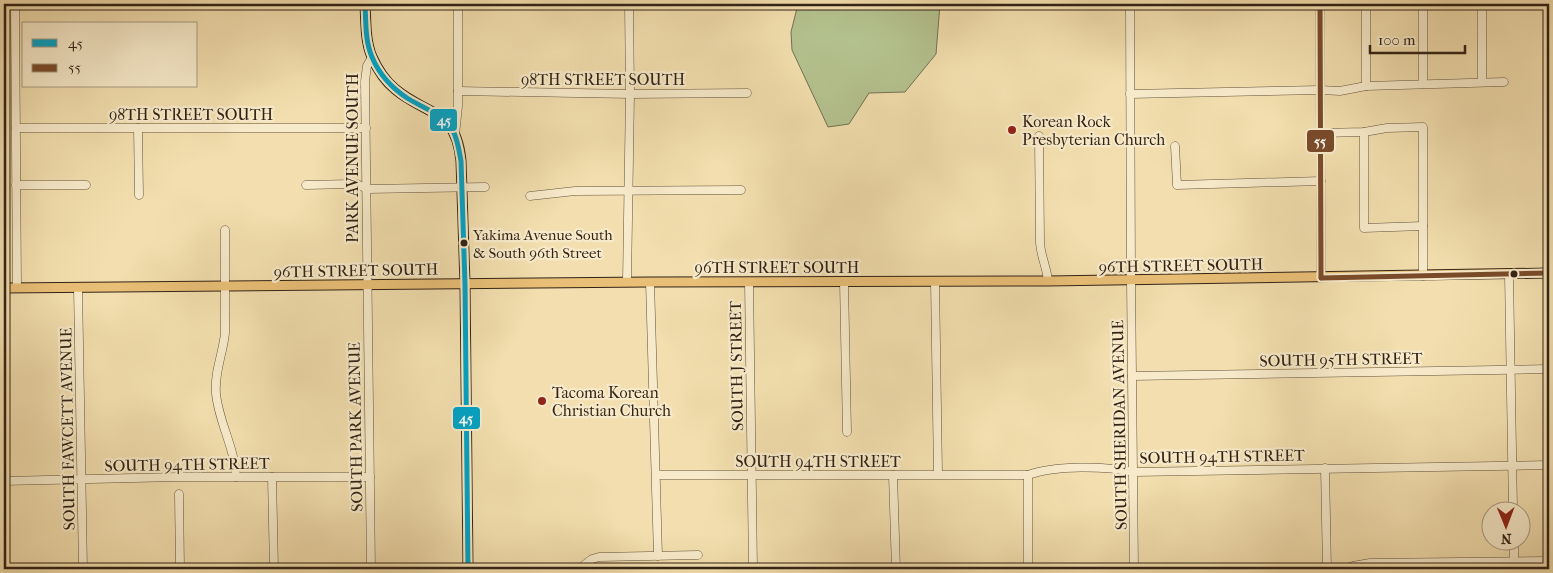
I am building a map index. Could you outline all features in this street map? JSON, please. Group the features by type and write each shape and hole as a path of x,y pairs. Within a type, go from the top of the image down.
{"main road":[{"name":"PARK AVENUE SOUTH","path":"366,4 367,42 372,58"},
{"path":"372,58 394,88 441,116 455,135 460,152 465,284 468,569"},
{"name":"96TH STREET SOUTH","path":"4,288 627,282 1048,282 1549,273"}],"street":[{"path":"14,4 17,288"},
{"path":"455,135 458,91 458,4"},
{"path":"627,282 630,94 629,4"},
{"name":"SOUTH SHERIDAN AVENUE","path":"1130,4 1134,569"},
{"path":"1320,4 1321,278"},
{"path":"1366,4 1366,86"},
{"path":"1423,4 1424,84"},
{"path":"1482,4 1482,82"},
{"name":"PARK AVENUE SOUTH","path":"367,285 366,72 369,61 372,58"},
{"path":"1130,94 1340,91 1366,86 1504,82"},
{"name":"98TH STREET SOUTH","path":"458,91 630,94 747,93"},
{"path":"1320,132 1364,132 1387,128 1423,127 1423,276"},
{"name":"98TH STREET SOUTH","path":"16,128 366,128"},
{"path":"138,128 139,195"},
{"path":"1364,132 1364,228 1423,226"},
{"path":"1039,136 1040,243 1041,256 1046,266 1048,282"},
{"path":"1175,146 1177,185 1320,181"},
{"path":"306,185 351,184 367,189 485,187"},
{"path":"16,185 86,185"},
{"path":"530,196 575,191 741,190"},
{"path":"225,230 225,333 216,372 216,394 220,414 234,457 236,477"},
{"path":"1509,274 1513,500"},
{"path":"650,282 658,556"},
{"name":"SOUTH J STREET","path":"749,282 753,569"},
{"path":"844,282 847,432"},
{"path":"935,282 938,474"},
{"name":"SOUTH PARK AVENUE","path":"367,285 371,569"},
{"name":"SOUTH FAWCETT AVENUE","path":"78,288 82,569"},
{"name":"SOUTH 95TH STREET","path":"1132,376 1549,369"},
{"name":"SOUTH 94TH STREET","path":"656,475 1028,475 1040,470 1064,469 1118,469 1134,472 1549,465"},
{"path":"1325,468 1327,569"},
{"path":"893,475 896,569"},
{"path":"1028,475 1028,569"},
{"path":"272,476 274,569"},
{"name":"SOUTH 94TH STREET","path":"4,481 272,476 370,477"},
{"path":"179,494 180,569"},
{"path":"1514,550 1514,566"},
{"path":"579,569 592,559 599,557 698,555"},
{"path":"1344,569 1370,563 1514,566 1549,561"}],"green space":[{"path":"798,4 940,4 936,54 905,92 869,93 849,124 828,127 792,50 791,32"}],"transit line":[{"name":"45","path":"365,4 368,44 378,69 386,80 401,94 444,120 453,131 459,149 465,284 468,569"},
{"name":"55","path":"1320,4 1321,278"},
{"name":"55","path":"1321,278 1549,273"}],"place":[{"name":"Korean Rock Presbyterian Church","path":"1012,130"},
{"name":"Yakima Avenue South & South 96th Street","path":"464,243"},
{"name":"Tacoma Korean Christian Church","path":"542,401"}]}
